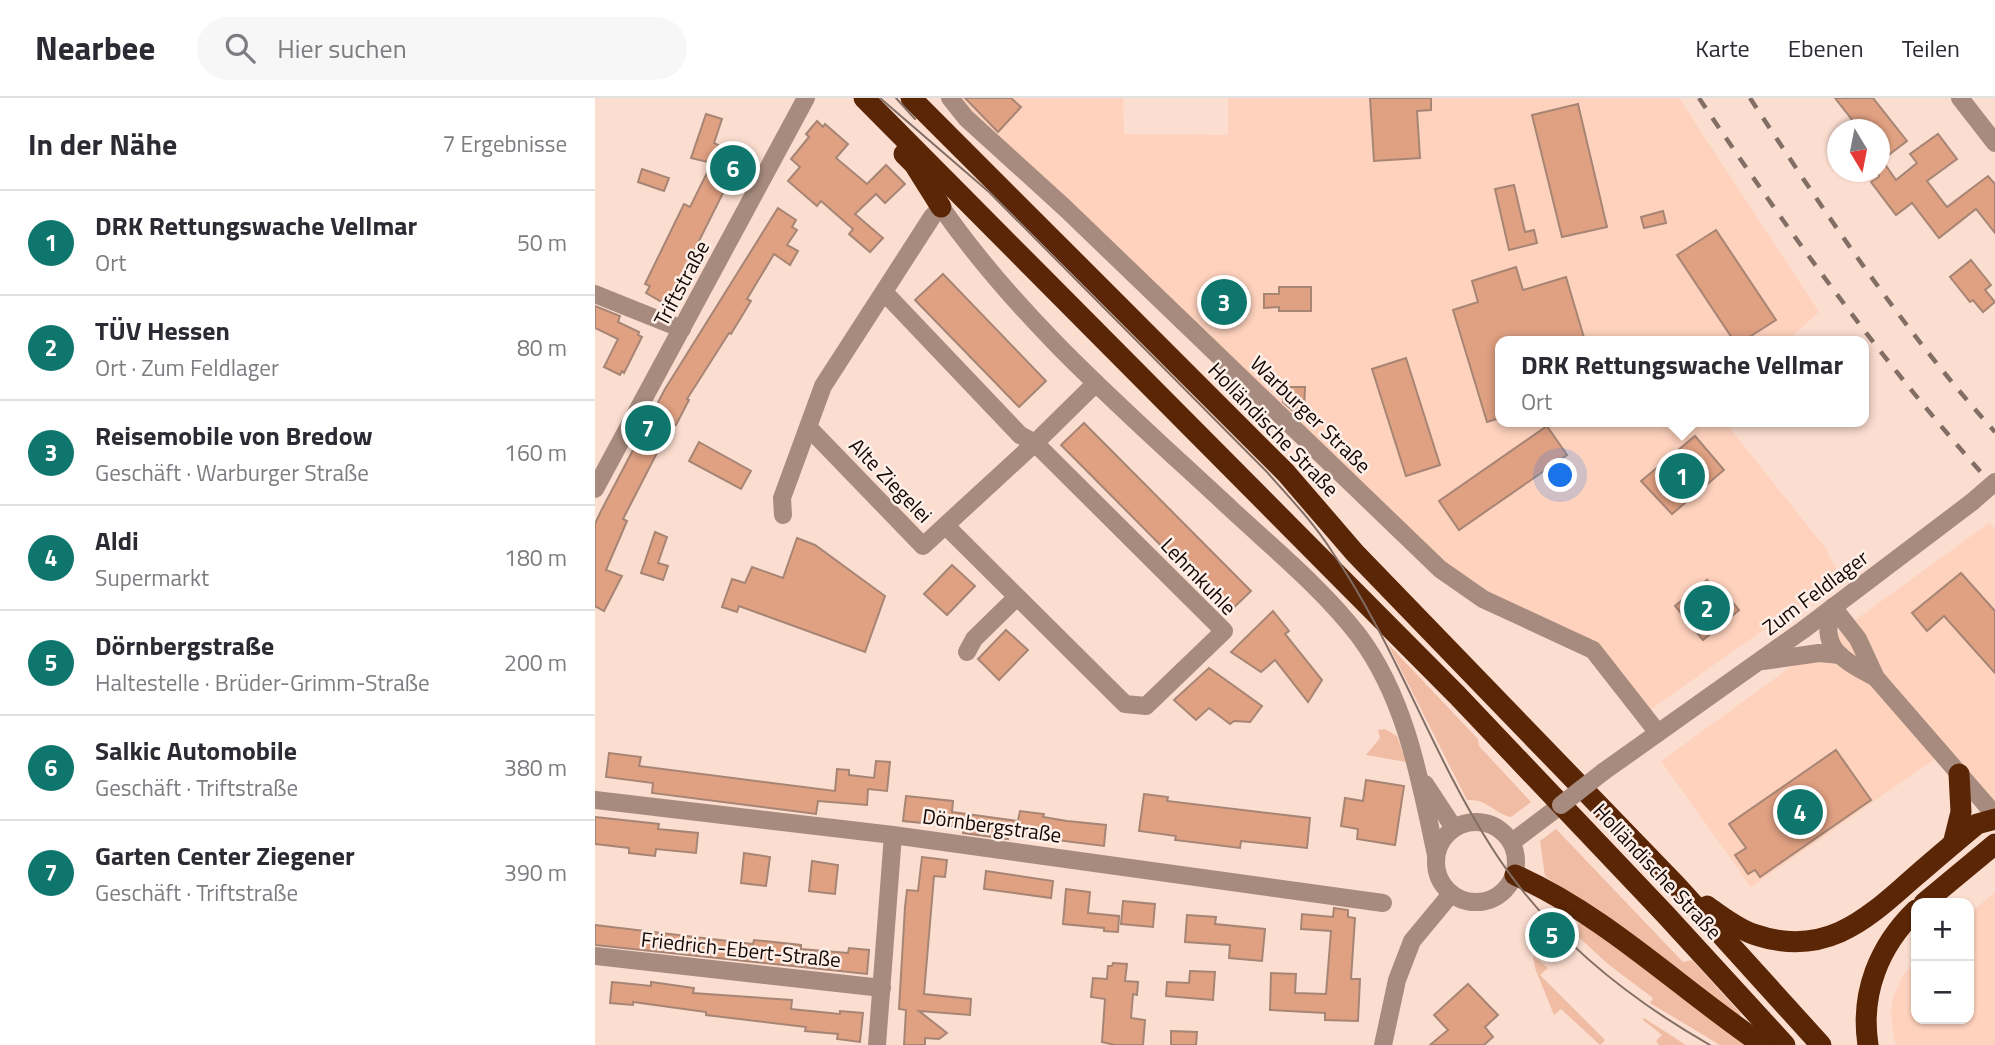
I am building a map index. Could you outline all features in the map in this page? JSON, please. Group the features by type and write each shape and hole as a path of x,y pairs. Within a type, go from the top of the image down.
{"highway":[{"name":"Holländische Straße","path":"911,98 1286,473 1355,553 1676,885 1821,1045"},
{"name":"Holländische Straße","path":"867,101 1457,695 1785,1045"},
{"path":"867,101 884,132 914,164 941,206"},
{"path":"1954,844 1961,812 1959,774"},
{"path":"1676,885 1736,926 1751,933 1784,941 1817,940 1860,923 1977,824 1995,817"},
{"path":"1930,898 1995,844"},
{"path":"1515,875 1551,891 1588,915 1763,1045"},
{"path":"1868,1045 1867,1001 1876,966 1893,935 1911,915"}],"street":[{"name":"Triftstraße","path":"595,489 806,98"},
{"name":"Warburger Straße","path":"950,98 965,118 1065,208 1440,569 1483,599 1593,650 1658,733"},
{"path":"1960,98 1995,143"},
{"path":"783,515 782,498 823,386 941,206 972,251 1037,324 1096,383 1311,584 1359,637 1383,678 1408,735 1420,775 1438,877 1451,894 1471,902 1493,899 1509,886 1515,875 1516,853 1512,842 1496,827 1486,823 1472,822 1454,828 1445,835 1436,855"},
{"path":"884,292 1020,435 1035,443"},
{"path":"595,294 681,329"},
{"name":"Alte Ziegelei","path":"809,428 923,546 1096,383"},
{"name":"Lehmkuhle","path":"946,526 1125,704 1146,706 1224,631 1035,443"},
{"name":"Zum Feldlager","path":"1512,842 1603,772 1833,607 1995,482"},
{"path":"967,652 974,639 1017,597"},
{"path":"1833,607 1827,623 1827,634 1840,655 1876,678"},
{"path":"1833,607 1858,639 1876,678 1995,817"},
{"path":"1759,661 1819,653 1840,655"},
{"path":"1420,775 1454,828"},
{"name":"Dörnbergstraße","path":"595,800 893,835 1383,903"},
{"path":"877,1045 893,835"},
{"path":"1383,1045 1397,980 1412,941 1451,894"},
{"name":"Friedrich-Ebert-Straße","path":"595,956 883,988"}],"shaded area":[{"path":"949,98 1123,98 1124,134 1228,135 1228,98 1679,98 1819,312 1793,336 1495,336 1495,427 1729,427 1826,549 1840,576 1647,712 1595,647 1483,599"},
{"path":"1989,523 1995,528 1995,827 1936,758 1751,887 1661,761"},
{"path":"1388,644 1478,739 1479,746 1531,802 1511,817 1481,802 1467,800"},
{"path":"1385,729 1397,736 1406,762 1366,755 1380,738 1378,730"},
{"path":"1556,829 1683,962 1692,960 1741,1014 1736,1020 1545,876 1540,841"},
{"path":"1995,892 1995,1045 1897,1045 1891,1014 1893,998 1902,977 1911,966 1911,1024 1974,1024 1974,910"},
{"path":"1583,920 1750,1045 1720,1045 1650,1003 1653,998 1608,964 1572,931"},
{"path":"1533,956 1548,968 1540,975 1605,1040 1600,1045 1561,1009 1554,1015 1535,968"},
{"path":"1644,1018 1686,1045 1659,1045 1656,1041 1662,1035 1643,1020"}],"building":[{"path":"965,98 1011,98 1021,107 998,132"},
{"path":"1370,98 1431,98 1431,110 1417,111 1420,158 1374,161"},
{"path":"1835,98 1873,98 1890,119 1852,119"},
{"path":"1578,104 1607,227 1562,237 1532,115"},
{"path":"706,114 722,119 714,143 741,157 667,305 646,293 650,286 645,284 684,204 690,207 712,163 691,158"},
{"path":"1890,120 1907,141 1890,154"},
{"path":"817,121 823,127 825,124 848,144 836,158 867,184 886,165 905,184 885,203 876,194 855,214 883,238 870,252 849,234 853,229 821,201 817,206 788,181 800,167 791,159 809,137 806,134"},
{"path":"1938,134 1957,159 1927,181 1947,207 1988,176 1995,184 1995,233 1976,209 1939,238 1912,203 1896,215 1871,182 1890,182 1890,171 1896,180 1917,163 1910,154"},
{"path":"642,169 669,178 664,191 638,182"},
{"path":"1514,185 1525,232 1534,230 1537,243 1509,250 1495,189"},
{"path":"778,208 796,220 792,227 797,230 787,245 798,251 790,265 774,254 747,299 751,301 687,399 689,400 676,425 671,423 655,452 657,453 623,519 627,521 606,570 622,576 604,611 595,606 595,524 665,389"},
{"path":"1663,211 1666,223 1644,228 1641,217"},
{"path":"1716,230 1776,320 1751,336 1731,336 1677,255"},
{"path":"1971,260 1991,285 1985,290 1995,302 1983,312 1973,300 1970,302 1950,277"},
{"path":"1516,267 1523,290 1566,277 1584,336 1495,336 1495,420 1487,422 1453,310 1478,302 1472,281"},
{"path":"943,274 1046,381 1019,407 915,300"},
{"path":"1279,287 1311,287 1311,311 1264,308 1264,294 1279,294"},
{"path":"595,306 620,316 618,322 639,332 638,335 642,337 624,373 622,371 620,375 604,367 618,339 595,328"},
{"path":"1406,358 1440,465 1406,476 1372,369"},
{"path":"1284,387 1305,387 1304,411 1292,410 1283,402"},
{"path":"1084,423 1251,591 1228,613 1061,445"},
{"path":"1546,427 1567,455 1459,530 1439,501"},
{"path":"1695,436 1724,470 1672,514 1641,481"},
{"path":"699,442 751,471 741,489 689,461"},
{"path":"655,532 667,537 658,563 668,566 663,580 641,573"},
{"path":"797,538 815,545 885,596 865,652 739,606 737,612 722,607 732,579 745,583 752,567 783,578"},
{"path":"952,565 975,586 947,615 924,594"},
{"path":"1961,573 1995,611 1995,673 1944,616 1927,631 1912,613"},
{"path":"1707,580 1718,593 1722,589 1739,610 1703,640 1675,606"},
{"path":"1273,611 1289,631 1285,634 1322,680 1308,702 1275,660 1261,672 1231,652"},
{"path":"1006,630 1028,650 999,680 978,659"},
{"path":"1209,668 1262,706 1250,722 1234,721 1230,724 1209,708 1196,720 1174,700"},
{"path":"1836,750 1871,800 1760,877 1755,870 1748,874 1735,855 1746,848 1729,824"},
{"path":"609,753 641,757 639,766 835,791 837,769 849,770 849,775 874,778 876,761 890,762 887,791 868,789 867,805 818,801 816,814 652,793 653,783 606,777"},
{"path":"1366,780 1404,786 1395,845 1357,839 1358,829 1341,826 1345,798 1363,801"},
{"path":"1144,794 1168,797 1167,801 1310,818 1307,848 1241,841 1240,848 1175,840 1176,836 1139,831"},
{"path":"906,796 953,801 952,812 1018,821 1020,811 1067,821 1106,825 1104,846 1008,834 1008,839 963,833 963,827 903,821"},
{"path":"595,817 659,824 658,829 698,833 696,853 656,849 655,856 629,853 629,848 595,844"},
{"path":"744,853 770,857 766,886 741,883"},
{"path":"922,857 947,860 945,877 934,876 924,994 971,999 970,1015 919,1011 947,1033 939,1039 925,1038 925,1045 904,1045 906,1010 899,1009 905,907 907,890 918,891"},
{"path":"812,861 838,865 835,894 809,891"},
{"path":"986,871 1053,881 1051,898 984,889"},
{"path":"1066,889 1090,892 1088,913 1119,916 1118,932 1063,924"},
{"path":"1123,901 1155,904 1153,927 1121,924"},
{"path":"1334,908 1348,910 1348,917 1355,918 1351,979 1360,979 1358,1021 1325,1020 1325,1013 1270,1010 1271,973 1296,974 1295,993 1326,994 1331,931 1301,929 1302,914 1333,917"},
{"path":"1187,915 1216,917 1215,924 1265,929 1262,961 1229,958 1230,945 1185,942"},
{"path":"595,925 753,944 754,940 801,945 801,949 848,953 849,948 869,950 867,974 595,945"},
{"path":"1113,963 1127,964 1125,981 1138,982 1137,995 1133,994 1131,1018 1145,1020 1143,1045 1102,1042 1105,999 1091,997 1093,978 1107,979 1108,966"},
{"path":"1190,971 1215,972 1213,1000 1166,996 1167,982 1189,983"},
{"path":"612,982 651,986 651,982 694,988 693,993 792,1000 791,1009 840,1014 840,1011 863,1013 860,1042 837,1039 838,1034 805,1031 806,1027 706,1015 706,1012 633,1002 633,1005 610,1003"},
{"path":"1468,984 1498,1015 1485,1027 1493,1037 1484,1045 1430,1045 1448,1030 1434,1015"},
{"path":"1171,1031 1197,1032 1196,1045 1171,1045"}],"tram line":[{"path":"880,98 989,192 1292,500 1324,540 1375,622 1470,812 1513,879 1562,935 1617,984 1710,1045"},
{"path":"896,98 915,119"}],"railway":[{"path":"1699,98 1768,199 1869,336"},
{"path":"1750,98 1836,227 1897,312 1995,432"},
{"path":"1869,336 1954,442 1995,488"}],"place":[{"name":"Salkic Automobile","path":"733,168"},
{"name":"Reisemobile von Bredow","path":"1224,302"},
{"name":"Garten Center Ziegener","path":"648,428"},
{"name":"DRK Rettungswache Vellmar","path":"1682,476"},
{"name":"TÜV Hessen","path":"1707,608"},
{"name":"Aldi","path":"1800,812"},
{"name":"Dörnbergstraße","path":"1552,935"}]}
